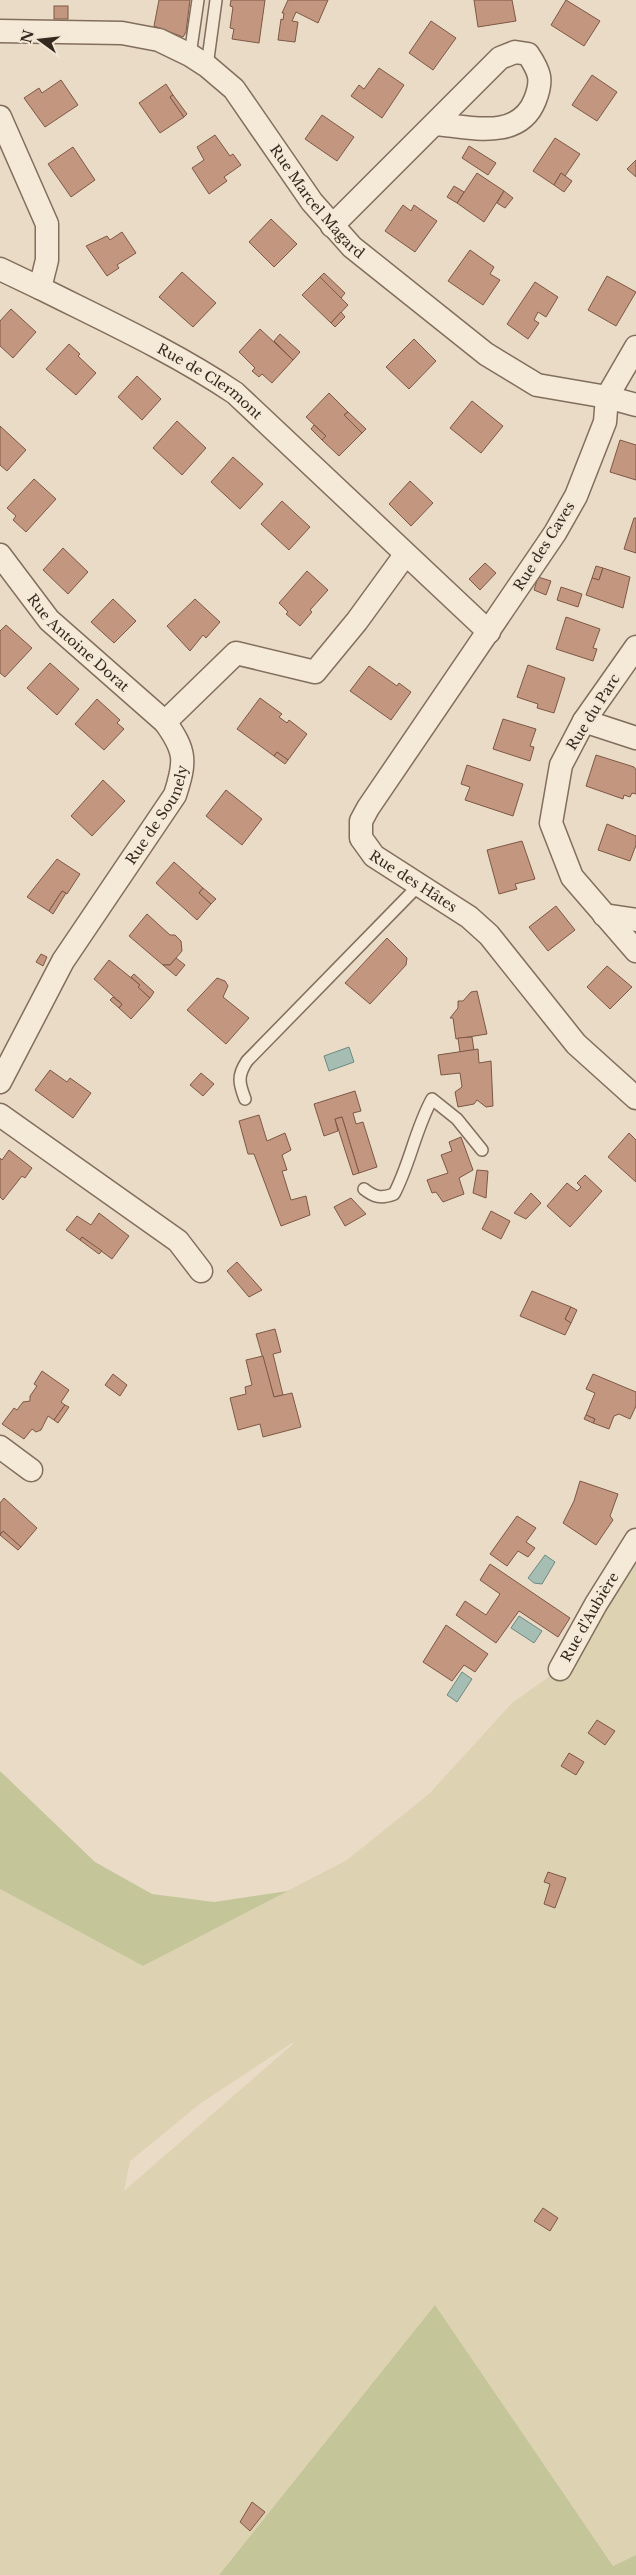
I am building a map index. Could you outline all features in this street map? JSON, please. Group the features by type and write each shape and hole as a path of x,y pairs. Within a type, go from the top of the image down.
{"street":[{"name":"Rue Marcel Magard","path":"0,31 122,33 159,40 198,60 234,89 312,202 352,247 486,354 536,385 607,396 636,405"},
{"path":"0,117 47,224 47,260 40,288 0,269"},
{"path":"332,226 436,124"},
{"name":"Rue de Clermont","path":"40,288 171,354 235,393 489,632"},
{"name":"Rue des Caves","path":"489,632 555,533 576,496 606,422 607,396 636,347"},
{"name":"Rue Antoine Dorat","path":"0,555 49,620 166,722"},
{"path":"166,722 236,653 315,672 406,555"},
{"name":"Rue des Hâtes","path":"489,632 368,808 361,821 361,838 374,856 469,917 489,935 576,1044 636,1098"},
{"name":"Rue du Parc","path":"636,647 584,721 561,765 551,823 572,877 636,951"},
{"path":"584,721 636,738"},
{"name":"Rue de Sounely","path":"0,1082 63,961 175,795 183,770 180,743 166,722"},
{"path":"604,915 636,920"},
{"path":"0,1115 178,1241 201,1271"},
{"path":"0,1447 31,1470"},
{"name":"Rue d'Aubière","path":"560,1669 596,1604 636,1540"}],"lane":[{"path":"198,0 198,60"},
{"path":"198,60 216,0"},
{"path":"245,1099 238,1082 239,1073 247,1061 419,885"},
{"path":"364,1188 373,1196 384,1198 394,1194 404,1177 420,1121 432,1099 457,1119 482,1150"}],"shaded area":[{"path":"349,1047 354,1062 329,1071 324,1056"},
{"path":"636,1540 636,2555 613,2566 435,2306 219,2575 0,2575 0,1889 143,1966 347,1860 429,1794 512,1703 560,1669","holes":["293,2044 124,2191 130,2161 201,2103"]},
{"path":"545,1555 555,1562 542,1584 534,1583 528,1578"},
{"path":"519,1616 542,1631 534,1643 511,1628"},
{"path":"462,1672 472,1679 457,1702 447,1695"}],"green space":[{"path":"0,1771 95,1862 152,1894 214,1902 288,1891 143,1966 0,1889"},
{"path":"435,2305 613,2566 636,2555 636,2575 219,2575"}],"building":[{"path":"159,0 190,0 186,32 183,37 154,26"},
{"path":"231,0 265,0 259,43 232,39 234,29 230,28 233,7 230,6"},
{"path":"288,0 328,0 318,23 296,12 292,21 298,22 295,42 278,40 281,19 283,20 284,13 282,13"},
{"path":"474,0 512,0 516,21 478,27"},
{"path":"566,0 600,21 584,46 551,25"},
{"path":"54,6 68,6 68,19 54,19"},
{"path":"431,21 456,38 433,70 409,53"},
{"path":"379,68 404,85 382,118 351,96 359,85 364,89"},
{"path":"592,75 617,92 597,121 572,105"},
{"path":"61,80 78,105 45,127 24,98 39,88 42,93"},
{"path":"166,84 173,95 170,97 184,117 160,133 139,103"},
{"path":"173,95 187,114 184,117 170,97"},
{"path":"322,115 354,137 337,161 305,139"},
{"path":"215,135 230,156 233,154 241,165 224,177 227,181 209,194 192,168 204,160 197,147"},
{"path":"555,138 580,154 565,176 561,173 554,185 533,171"},
{"path":"469,146 496,163 488,175 462,158"},
{"path":"73,147 95,180 71,197 48,164"},
{"path":"636,160 636,177 627,169"},
{"path":"477,173 504,191 484,222 457,203"},
{"path":"561,173 572,181 564,192 554,185"},
{"path":"454,186 464,192 457,203 447,197"},
{"path":"504,191 513,198 505,208 497,203"},
{"path":"403,205 411,211 414,205 437,221 415,252 385,231"},
{"path":"271,219 297,244 274,267 249,242"},
{"path":"122,232 136,253 117,265 119,268 107,276 86,246 107,236 110,240"},
{"path":"470,250 494,267 490,274 500,280 483,305 448,281"},
{"path":"182,272 216,303 193,327 159,297"},
{"path":"324,273 345,293 341,298 320,277"},
{"path":"607,276 636,292 616,326 588,310"},
{"path":"320,277 348,305 331,323 302,295"},
{"path":"535,282 558,297 546,317 538,312 534,320 539,323 528,339 507,324"},
{"path":"11,309 36,332 13,358 0,346 0,321"},
{"path":"341,312 345,317 335,327 331,323"},
{"path":"260,329 293,360 272,383 262,374 259,377 252,371 255,368 239,352"},
{"path":"280,334 300,352 293,360 274,341"},
{"path":"414,339 436,361 409,389 386,367"},
{"path":"69,344 80,354 78,356 96,373 76,395 46,369"},
{"path":"137,376 161,399 142,420 118,397"},
{"path":"329,393 348,412 344,415 362,433 339,456 322,440 326,436 306,417"},
{"path":"472,401 503,426 481,453 450,428"},
{"path":"348,412 366,429 362,433 344,415"},
{"path":"177,421 206,448 182,475 153,448"},
{"path":"314,425 326,436 322,440 311,429"},
{"path":"0,426 26,450 7,471 0,465"},
{"path":"620,440 636,445 636,480 610,472"},
{"path":"233,457 263,484 240,509 211,482"},
{"path":"34,479 56,499 26,532 13,520 16,516 7,508"},
{"path":"410,481 433,503 411,526 389,504"},
{"path":"282,501 310,527 289,550 261,524"},
{"path":"634,518 636,518 636,553 624,549"},
{"path":"63,548 88,572 68,594 43,570"},
{"path":"485,563 496,573 480,590 469,579"},
{"path":"596,566 603,568 599,580 592,578"},
{"path":"603,568 630,577 623,608 586,595 592,578 599,580"},
{"path":"307,571 328,590 310,610 312,612 300,626 286,614 288,612 279,603"},
{"path":"538,577 551,581 546,595 534,590"},
{"path":"561,587 582,594 578,607 557,600"},
{"path":"113,599 136,621 114,643 91,622"},
{"path":"195,599 220,622 206,638 203,635 190,651 167,626"},
{"path":"566,617 600,629 593,648 597,649 593,661 556,649"},
{"path":"6,625 32,648 5,677 0,673 0,631"},
{"path":"50,663 79,689 57,715 27,688"},
{"path":"528,665 565,678 554,713 537,708 538,704 517,697"},
{"path":"369,666 397,686 399,683 411,692 391,720 350,691"},
{"path":"260,698 282,714 279,717 287,723 289,720 307,734 288,760 277,752 274,756 237,729"},
{"path":"97,699 120,720 117,723 124,729 104,750 75,724"},
{"path":"503,719 536,729 530,746 534,747 530,761 493,749"},
{"path":"277,752 288,760 285,764 274,756"},
{"path":"596,755 634,767 636,770 636,794 632,793 630,797 624,795 623,799 586,786"},
{"path":"467,765 523,784 513,816 465,800 470,787 461,784"},
{"path":"103,780 125,801 92,836 71,816"},
{"path":"226,790 262,819 242,845 206,816"},
{"path":"607,824 636,836 636,845 630,861 598,850"},
{"path":"522,841 535,879 515,884 517,889 499,894 487,850"},
{"path":"57,859 80,874 67,894 62,891 49,911 27,897"},
{"path":"174,862 203,888 199,893 211,904 197,920 156,883"},
{"path":"203,888 216,899 211,904 199,893"},
{"path":"62,891 66,893 53,914 49,911"},
{"path":"556,906 575,930 548,951 529,927"},
{"path":"147,914 170,935 175,935 181,941 182,951 170,965 163,965 129,936"},
{"path":"387,938 407,958 406,965 370,1004 345,983"},
{"path":"41,954 47,957 43,966 36,962"},
{"path":"176,958 185,965 176,976 163,965 170,965"},
{"path":"109,960 140,985 138,987 150,998 131,1019 119,1008 122,1004 94,979"},
{"path":"607,966 632,987 610,1009 587,987"},
{"path":"134,974 154,992 150,998 138,987 140,985 131,977"},
{"path":"217,978 225,981 228,986 223,997 249,1018 226,1044 187,1010"},
{"path":"477,991 487,1034 456,1039 453,1018 450,1018 458,1008 458,1001 463,1001 471,992"},
{"path":"113,997 122,1004 119,1008 110,1000"},
{"path":"472,1037 474,1050 460,1052 458,1038"},
{"path":"478,1049 479,1063 491,1061 493,1106 486,1107 477,1100 474,1104 458,1107 455,1092 462,1087 460,1073 441,1075 438,1055"},
{"path":"50,1070 67,1082 70,1078 91,1093 73,1118 35,1090"},
{"path":"201,1073 214,1084 203,1096 190,1085"},
{"path":"355,1091 361,1111 353,1113 356,1124 363,1122 377,1167 359,1173 342,1117 335,1119 338,1131 324,1136 314,1104"},
{"path":"259,1115 267,1141 285,1133 291,1150 282,1155 287,1170 282,1171 291,1200 306,1196 310,1215 281,1226 254,1154 248,1154 239,1121"},
{"path":"342,1117 359,1173 353,1175 335,1119"},
{"path":"629,1133 636,1140 636,1182 608,1157"},
{"path":"461,1137 473,1170 459,1178 464,1194 443,1202 436,1192 432,1193 427,1180 448,1173 441,1155 452,1151 449,1142"},
{"path":"9,1150 32,1168 25,1178 22,1176 3,1200 0,1197 0,1158 2,1160"},
{"path":"477,1170 488,1171 486,1198 473,1193"},
{"path":"585,1175 602,1191 570,1227 547,1206 567,1183 577,1191 581,1187 577,1183"},
{"path":"531,1193 541,1203 526,1219 514,1213"},
{"path":"351,1198 366,1214 345,1226 334,1207"},
{"path":"491,1211 510,1221 501,1239 482,1229"},
{"path":"99,1213 129,1236 112,1259 82,1237 80,1240 66,1230 77,1216 91,1225"},
{"path":"82,1237 102,1251 99,1254 80,1240"},
{"path":"237,1262 262,1290 249,1297 227,1271"},
{"path":"532,1291 571,1307 565,1319 571,1323 565,1335 520,1316"},
{"path":"571,1307 577,1310 571,1323 565,1319"},
{"path":"275,1329 281,1352 273,1354 283,1395 274,1397 256,1334"},
{"path":"263,1356 274,1397 292,1393 301,1427 263,1437 260,1424 238,1430 230,1398 246,1394 245,1387 252,1385 246,1360"},
{"path":"42,1371 69,1390 61,1402 65,1405 54,1420 48,1416 41,1430 36,1432 32,1429 24,1439 2,1424 14,1408 17,1410 23,1402 30,1401 30,1396 37,1386 34,1384"},
{"path":"113,1374 127,1385 120,1396 105,1385"},
{"path":"593,1374 636,1392 636,1406 630,1419 619,1414 614,1416 609,1429 593,1423 595,1419 586,1415 595,1393 586,1389"},
{"path":"65,1405 69,1407 58,1423 54,1420"},
{"path":"586,1415 595,1419 593,1423 584,1419"},
{"path":"580,1481 618,1494 610,1516 613,1520 596,1545 563,1523 574,1501"},
{"path":"4,1498 37,1528 21,1547 3,1531 0,1534 0,1503"},
{"path":"517,1516 536,1528 526,1542 535,1548 528,1557 518,1551 507,1566 490,1554"},
{"path":"3,1531 21,1547 18,1550 0,1535"},
{"path":"490,1564 570,1618 558,1637 519,1611 496,1643 456,1615 465,1601 486,1615 500,1594 480,1580"},
{"path":"446,1625 488,1654 475,1672 464,1665 452,1681 423,1662"},
{"path":"597,1720 615,1731 605,1745 588,1733"},
{"path":"569,1753 584,1762 576,1775 561,1766"},
{"path":"548,1872 566,1878 555,1908 544,1904 550,1884 544,1882"},
{"path":"543,2208 558,2218 550,2231 534,2221"},
{"path":"252,2502 265,2512 250,2531 240,2522"}]}
